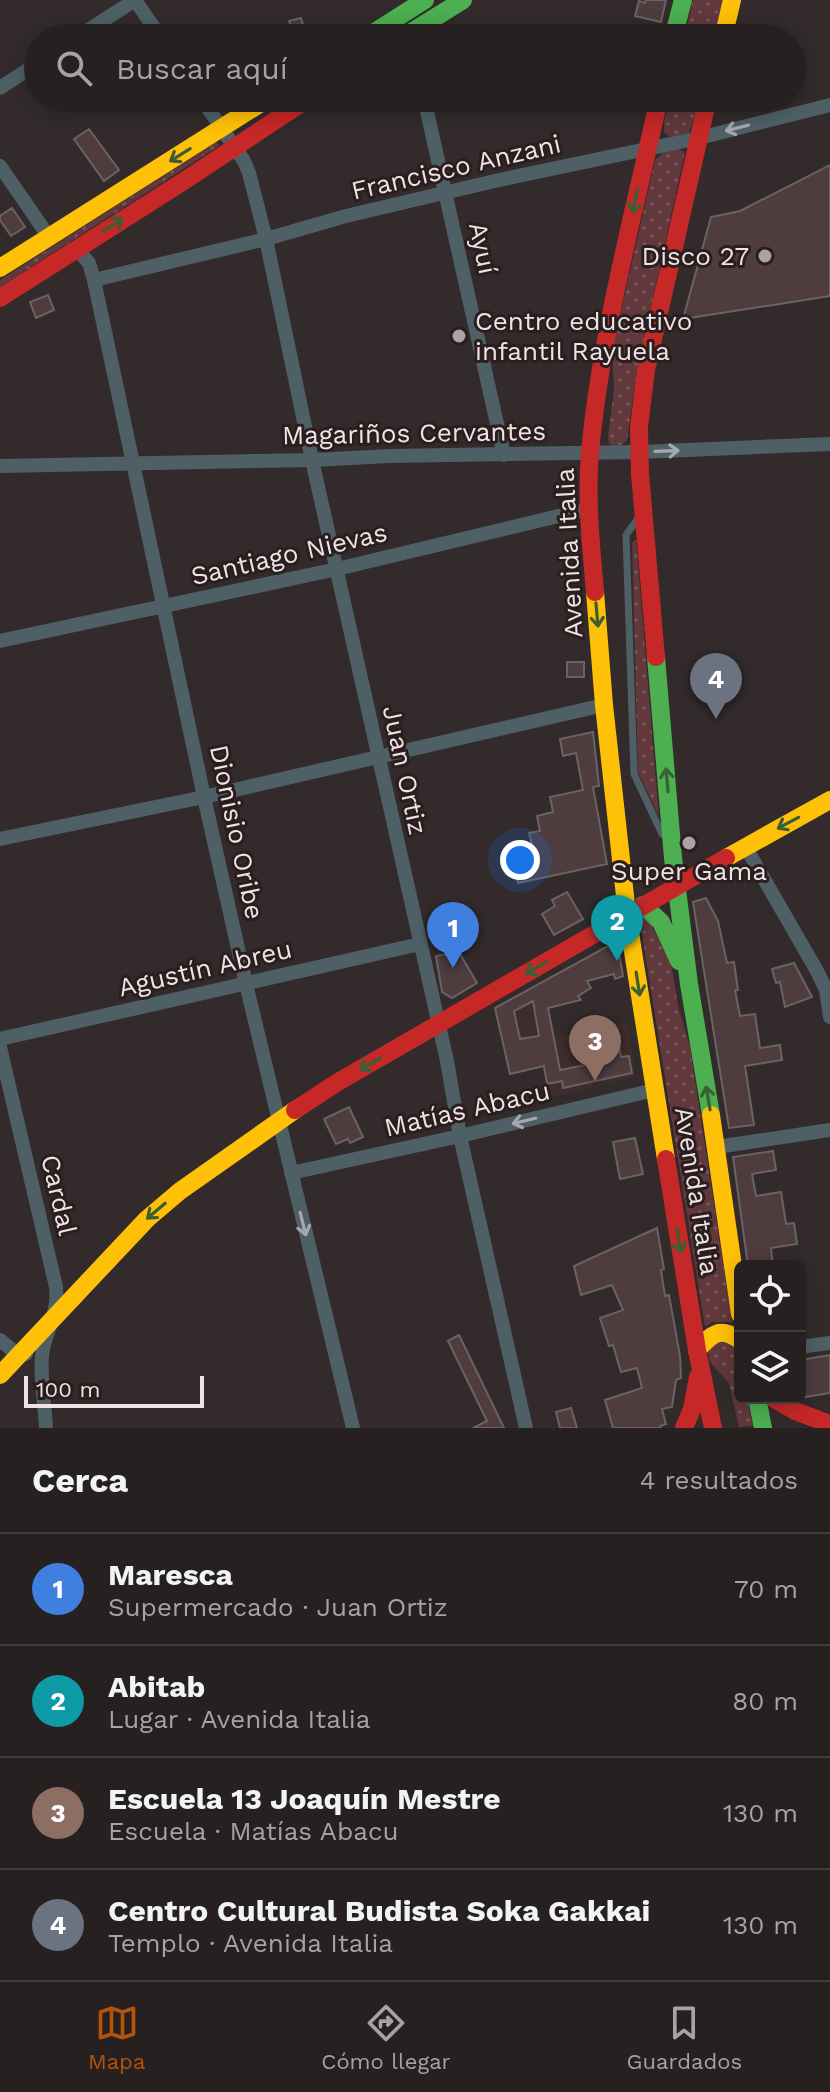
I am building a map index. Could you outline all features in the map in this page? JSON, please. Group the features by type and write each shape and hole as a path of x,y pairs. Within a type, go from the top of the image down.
{"main road":[{"path":"387,24 425,0"},
{"path":"426,24 463,0"},
{"path":"677,24 683,0"},
{"path":"726,24 732,0"},
{"path":"0,268 247,112"},
{"path":"0,298 288,112"},
{"name":"Avenida Italia","path":"656,112 601,363 596,453 588,509 604,705 635,910 654,1090 698,1359 713,1428"},
{"name":"Avenida Italia","path":"705,112 646,370 640,416 640,452 673,858 689,984 734,1270"},
{"path":"0,1375 147,1219 180,1191 278,1121 338,1082 830,800"},
{"path":"635,910 652,910 660,920 689,984"},
{"path":"684,1428 692,1409 698,1359 710,1334 728,1333 734,1336"},
{"path":"698,1359 715,1381 729,1428"},
{"path":"758,1404 763,1428"},
{"path":"783,1404 830,1425"},
{"path":"818,1428 830,1425"}],"street":[{"path":"98,24 135,0 151,24"},
{"path":"0,88 24,72"},
{"name":"Francisco Anzani","path":"806,111 830,105"},
{"name":"Juan Ortiz","path":"210,112 247,167 266,239 526,1428"},
{"name":"Ayuí","path":"427,112 504,455"},
{"name":"Francisco Anzani","path":"94,280 266,239 346,216 699,138 802,112"},
{"path":"0,166 49,237"},
{"name":"Dionisio Oribe","path":"76,248 89,263 94,280 246,984 353,1428"},
{"name":"Magariños Cervantes","path":"0,466 640,452 830,444"},
{"name":"Santiago Nievas","path":"0,641 337,569 588,509"},
{"path":"0,839 204,797 604,705"},
{"path":"745,846 817,971 826,990 830,1017"},
{"name":"Agustín Abreu","path":"0,1039 420,944"},
{"name":"Cardal","path":"0,1047 7,1110 56,1287 55,1318 42,1355 46,1428"},
{"name":"Matías Abacu","path":"291,1173 654,1090"},
{"path":"717,1147 830,1130"},
{"path":"0,1340 18,1355 42,1355"},
{"path":"806,1346 830,1343"}],"lane":[{"name":"Avenida Italia","path":"643,510 626,535 634,774 673,858"}],"shaded area":[{"path":"693,0 724,0 718,24 687,24"},
{"path":"666,112 696,112 689,133 670,137 664,132"},
{"path":"215,143 219,146 0,287 0,280"},
{"path":"678,149 685,152 637,370 627,440 614,447 609,443 608,436 614,389 612,351 655,160 664,152"},
{"path":"636,540 659,817 638,772 632,542"},
{"path":"646,915 671,963 678,1005 690,1047 732,1322 712,1322 705,1327 640,922"},
{"path":"543,983 554,1037 628,1022 636,1077 550,1098 543,1066 510,1074 495,1008"},
{"path":"716,1339 734,1345 734,1404 748,1404 753,1426 739,1427 729,1383 710,1362 708,1352"}],"building":[{"path":"646,0 666,0 661,22 635,16 639,1 645,3"},
{"path":"301,18 303,24 290,24 289,21"},
{"path":"89,129 119,170 104,181 74,139"},
{"name":"Disco 27","path":"830,165 830,296 683,319 711,217 740,211"},
{"path":"12,208 25,227 11,236 0,216"},
{"path":"48,295 54,310 36,318 30,302"},
{"path":"567,662 584,662 584,677 567,677"},
{"path":"593,732 599,786 593,787 607,864 518,883 515,852 533,848 529,833 540,831 537,816 553,812 550,797 583,790 576,753 563,756 560,739"},
{"path":"567,892 583,919 554,935 542,914 555,906 552,900"},
{"path":"706,898 718,921 727,963 734,962 740,1016 755,1014 760,1048 780,1045 782,1060 745,1066 754,1125 729,1128 693,902"},
{"path":"617,941 623,976 615,979 614,974 587,981 591,988 578,996 581,1000 548,1008 560,1070 601,1062 595,1029 615,1025 621,1057 629,1056 632,1073 563,1088 562,1081 547,1084 544,1066 510,1074 495,1008","holes":["533,1001 539,1036 520,1039 514,1011"]},
{"path":"459,952 477,983 452,998 442,992 436,956"},
{"path":"794,963 812,997 785,1007 780,982 776,983 772,969"},
{"path":"349,1107 363,1137 350,1143 348,1139 336,1144 324,1119"},
{"path":"635,1138 643,1174 620,1179 613,1142"},
{"path":"773,1151 776,1170 752,1174 756,1196 781,1192 786,1224 794,1223 797,1244 771,1248 772,1260 747,1260 733,1157"},
{"path":"657,1228 665,1296 669,1295 681,1378 676,1380 672,1407 662,1409 666,1424 661,1428 613,1428 605,1400 642,1388 637,1368 621,1372 600,1318 623,1310 612,1285 581,1295 574,1266"},
{"path":"459,1335 504,1428 473,1428 487,1421 448,1341"},
{"path":"830,1355 830,1393 806,1397 806,1359"},
{"path":"571,1408 577,1428 560,1428 556,1412"}],"traffic: fast":[{"path":"387,24 425,0"},
{"path":"424,24 463,0"},
{"path":"677,24 683,0"},
{"path":"656,657 673,858 689,984 711,1115"},
{"path":"643,905 661,922 679,961"},
{"path":"758,1404 763,1428"}],"traffic: slow":[{"path":"726,24 732,0"},
{"path":"0,268 247,112"},
{"path":"595,592 627,914 666,1159"},
{"path":"726,858 830,800"},
{"path":"0,1375 147,1219 180,1191 295,1110"},
{"path":"711,1115 734,1273"},
{"path":"697,1350 716,1334 727,1333 734,1337"}],"traffic: jam":[{"path":"0,298 288,112"},
{"path":"595,592 589,487 595,407 619,274 656,112"},
{"path":"656,657 640,474 639,427 646,370 705,112"},
{"path":"295,1110 338,1082 726,858"},
{"path":"666,1159 713,1428"},
{"path":"684,1428 692,1409 698,1377"},
{"path":"783,1404 830,1424"}],"place":[{"name":"Disco 27","path":"765,256"},
{"name":"Centro educativo infantil Rayuela","path":"459,336"},
{"name":"Centro Cultural Budista Soka Gakkai","path":"716,719"},
{"name":"Super Gama","path":"689,843"},
{"name":"Abitab","path":"617,961"},
{"name":"Maresca","path":"453,968"},
{"name":"Escuela 13 Joaquín Mestre","path":"595,1081"}]}
